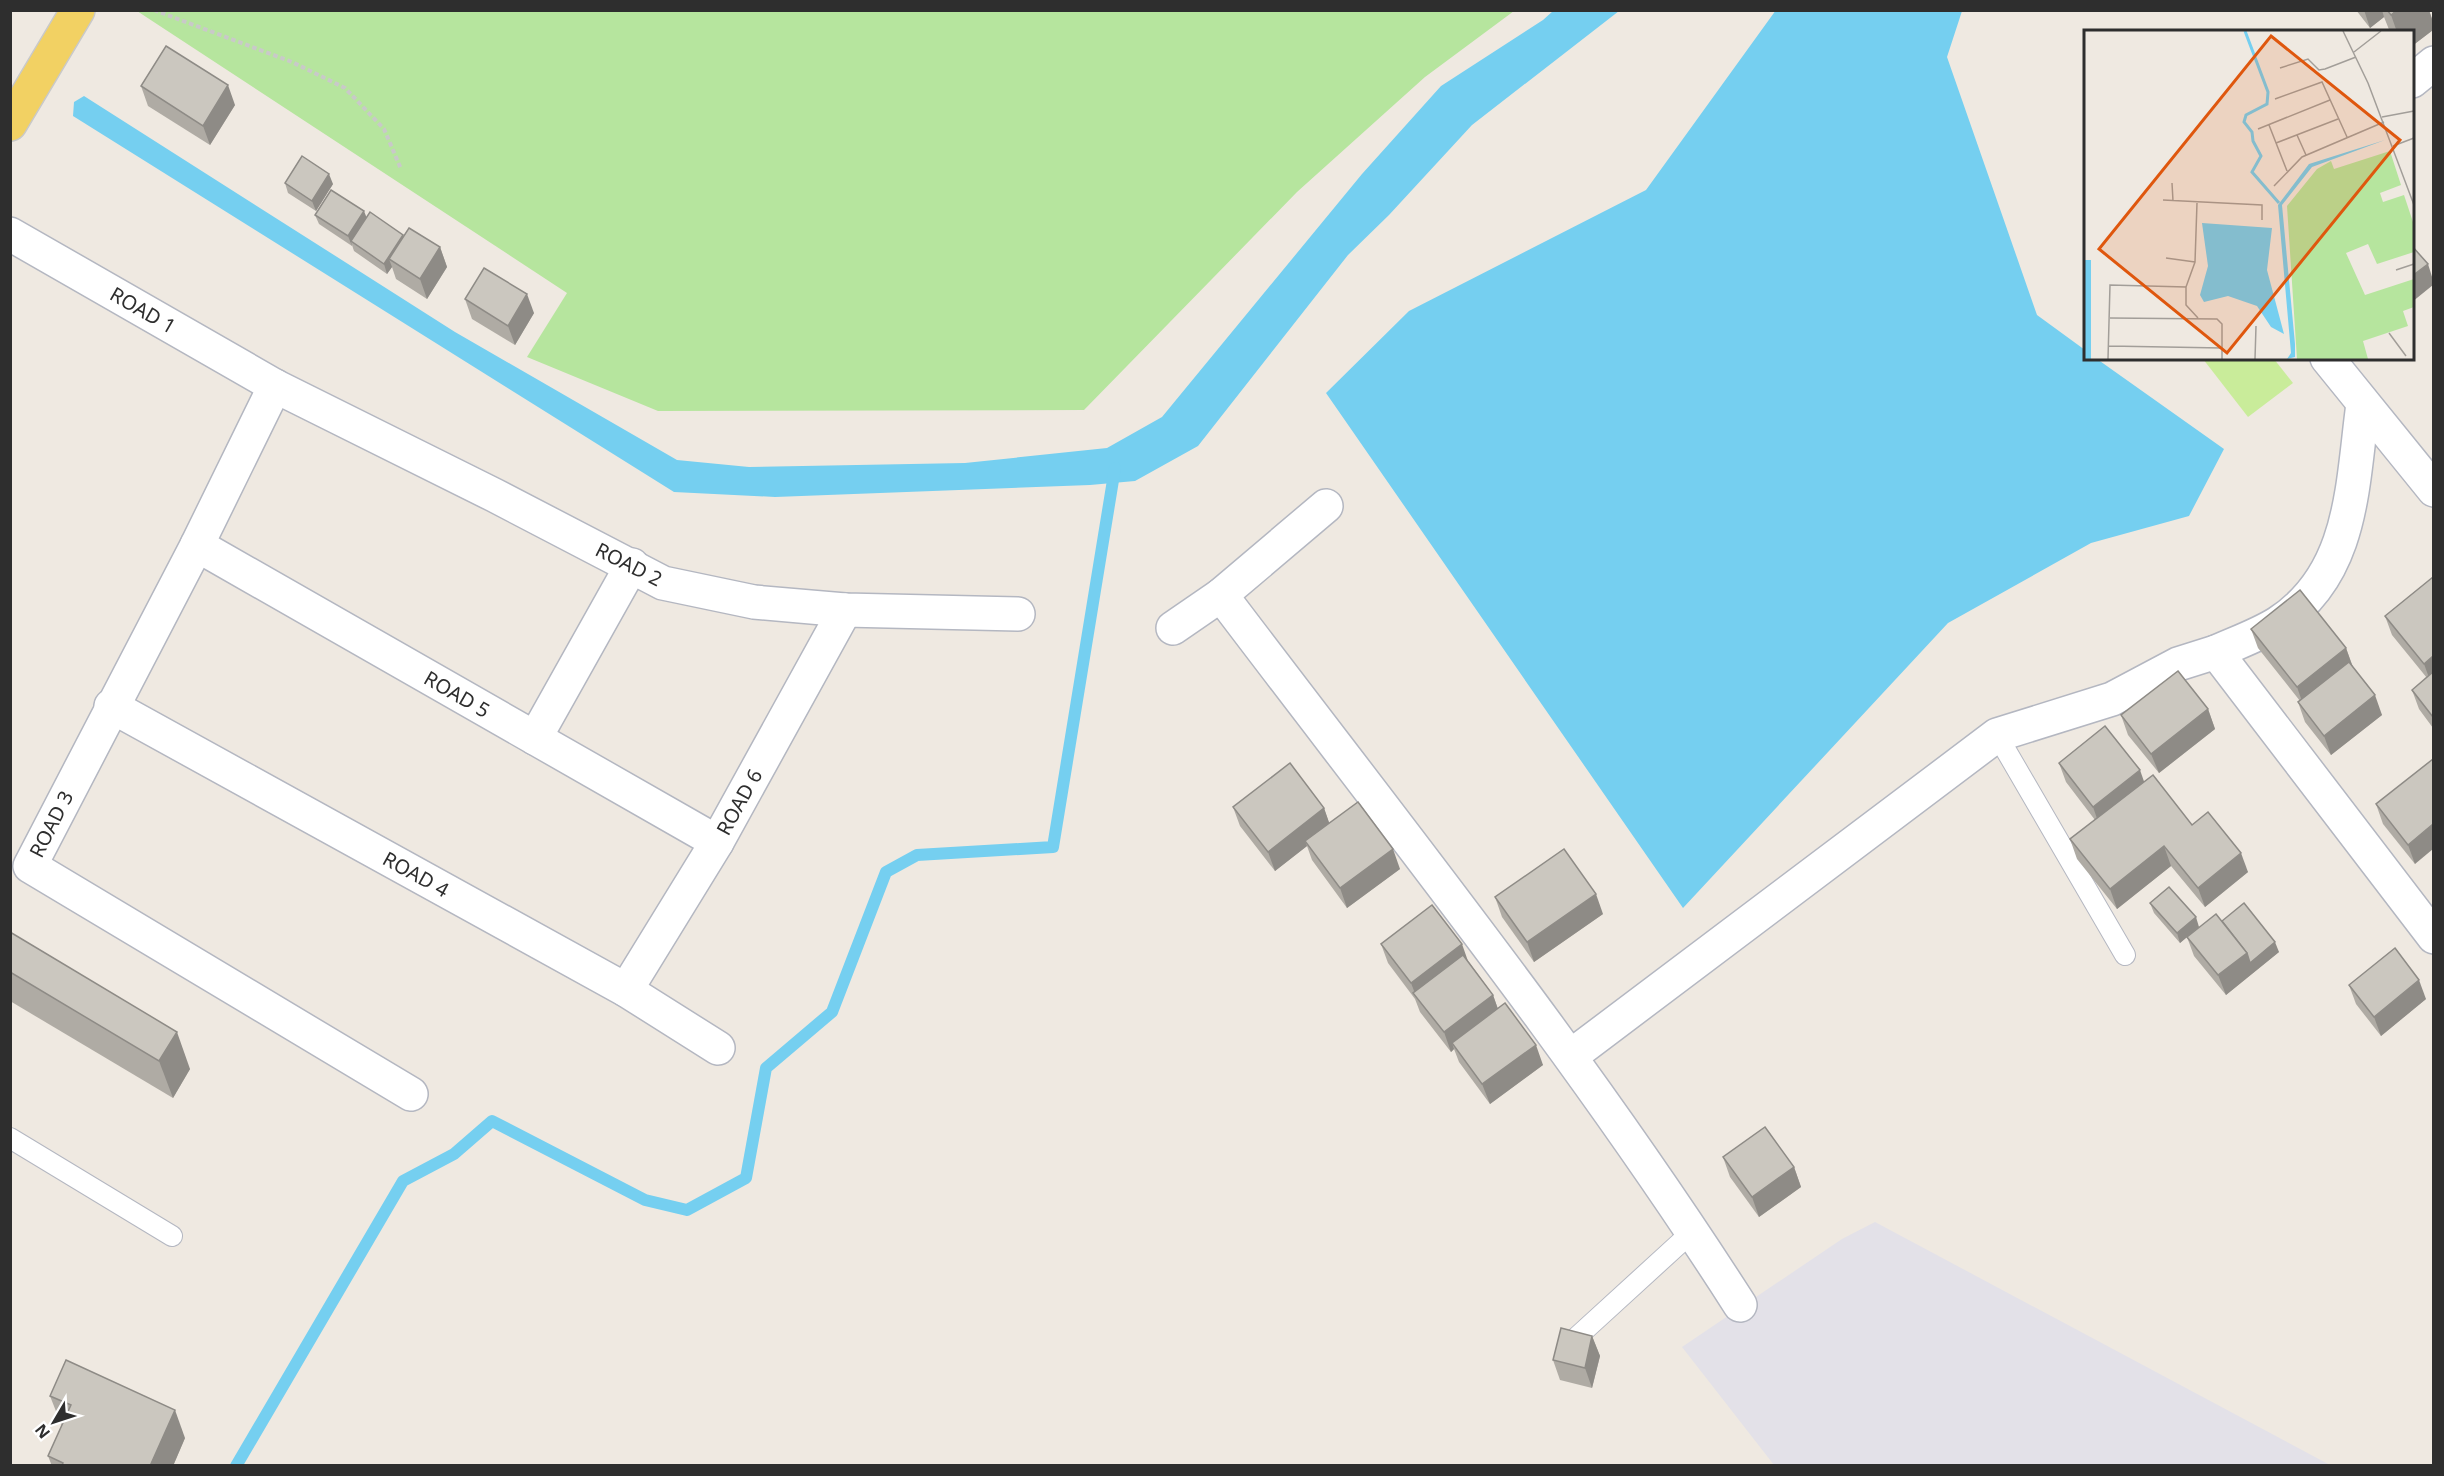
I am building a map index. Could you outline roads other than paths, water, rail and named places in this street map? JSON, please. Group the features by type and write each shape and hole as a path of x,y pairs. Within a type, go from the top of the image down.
{"main road":[{"path":"10,124 78,10"}],"street":[{"path":"2414,79 2433,63"},
{"name":"ROAD 1","path":"10,234 275,386"},
{"path":"2329,360 2433,490"},
{"name":"ROAD 3","path":"275,386 197,545 111,706 30,866 411,1094"},
{"name":"ROAD 2","path":"275,386 663,583 754,602 845,610 1018,614"},
{"path":"1571,1056 1997,735 2112,699 2178,664 2216,652 2278,623 2322,580 2336,557 2345,533 2363,404"},
{"path":"1173,628 1221,595 1326,506"},
{"name":"ROAD 5","path":"197,545 717,842"},
{"path":"535,738 632,566"},
{"path":"1221,595 1571,1056 1693,1231 1740,1305"},
{"name":"ROAD 6","path":"626,990 717,842 845,610"},
{"path":"2216,652 2433,937"},
{"name":"ROAD 4","path":"111,706 626,990 718,1048"}],"lane":[{"path":"1997,735 2126,955"},
{"path":"10,1138 172,1236"},
{"path":"1577,1337 1693,1231"}],"water":[{"path":"1776,10 1962,11 1947,57 2037,315 2084,349 2084,360 2098,360 2224,449 2189,516 2091,543 1948,623 1683,908 1326,393 1409,311 1646,190"},
{"path":"1553,11 1619,11 1472,125 1389,215 1348,255 1198,446 1135,481 1090,485 775,497 674,492 73,116 74,102 84,96 455,332 677,460 749,467 965,463 1107,448 1162,417 1362,174 1441,86 1543,20"}],"waterway":[{"path":"236,1466 403,1181 454,1154 492,1121 645,1200 687,1210 746,1178 766,1068 832,1012 886,872 917,855 1053,847 1115,468"}]}
